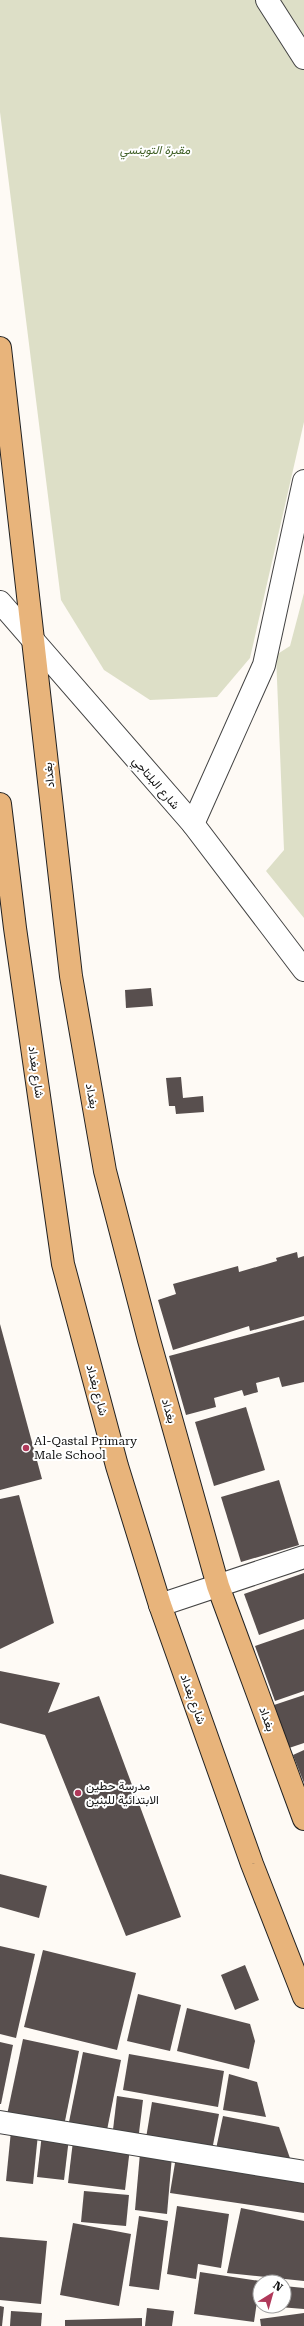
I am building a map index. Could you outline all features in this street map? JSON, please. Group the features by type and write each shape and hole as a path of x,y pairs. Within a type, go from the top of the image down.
{"main road":[{"name":"بغداد","path":"0,348 71,976 105,1171 149,1340 218,1586 304,1819"},
{"name":"شارع بغداد","path":"0,804 15,928 63,1264 117,1466 160,1605 252,1864 304,1997"}],"street":[{"path":"268,0 304,58"},
{"path":"193,824 264,665 304,481"},
{"name":"شارع البلتاجي","path":"0,602 193,824 304,970"},
{"path":"160,1605 304,1557"},
{"path":"0,2122 304,2172"}],"green space":[{"name":"مقبرة التوينسي","path":"0,0 304,0 304,422 250,658 217,697 150,700 104,670 61,600 0,112"},
{"path":"304,593 304,918 266,871 284,850 276,655 290,646"}],"building":[{"path":"151,988 153,1006 126,1008 125,990"},
{"path":"181,1077 183,1098 203,1096 204,1112 176,1114 175,1106 169,1106 166,1078"},
{"path":"297,1252 298,1258 304,1256 304,1316 250,1331 249,1326 173,1350 158,1300 176,1294 173,1284 238,1266 239,1272 277,1261 276,1258"},
{"path":"304,1320 304,1382 282,1387 279,1377 256,1383 258,1392 244,1396 242,1390 214,1398 216,1407 186,1415 169,1356"},
{"path":"0,1324 42,1479 0,1490"},
{"path":"246,1407 265,1470 214,1486 195,1422"},
{"path":"279,1480 299,1545 241,1562 221,1497"},
{"path":"19,1495 54,1623 0,1649 0,1499"},
{"path":"304,1573 304,1619 259,1635 244,1594"},
{"path":"304,1629 304,1691 275,1701 255,1646"},
{"path":"0,1671 60,1683 48,1713 99,1696 181,1917 126,1936 45,1735 0,1723"},
{"path":"304,1695 304,1743 289,1748 274,1705"},
{"path":"304,1750 304,1783 293,1755"},
{"path":"0,1874 47,1886 39,1918 0,1907"},
{"path":"0,1946 35,1954 16,2038 0,2034"},
{"path":"43,1950 136,1973 117,2050 24,2027"},
{"path":"245,1965 259,2000 235,2010 221,1975"},
{"path":"138,1994 181,2005 170,2051 127,2041"},
{"path":"187,2008 250,2024 255,2041 249,2069 177,2051"},
{"path":"23,2039 79,2051 64,2126 7,2115"},
{"path":"0,2042 13,2045 1,2104 0,2104"},
{"path":"83,2052 121,2060 106,2135 68,2127"},
{"path":"129,2054 224,2071 218,2107 123,2090"},
{"path":"229,2074 257,2082 266,2117 223,2110"},
{"path":"117,2096 143,2100 138,2141 112,2138"},
{"path":"152,2102 219,2114 212,2150 146,2138"},
{"path":"223,2116 279,2127 291,2161 216,2149"},
{"path":"11,2131 38,2134 33,2184 6,2181"},
{"path":"42,2134 69,2138 64,2180 37,2177"},
{"path":"73,2141 130,2148 125,2190 68,2183"},
{"path":"140,2153 172,2156 167,2214 135,2210"},
{"path":"176,2157 304,2182 304,2213 170,2193"},
{"path":"84,2191 129,2195 126,2226 81,2222"},
{"path":"177,2206 229,2214 221,2268 198,2264 196,2279 167,2274"},
{"path":"241,2208 304,2221 304,2281 292,2280 292,2274 252,2274 252,2276 227,2273"},
{"path":"139,2216 168,2221 159,2290 129,2286"},
{"path":"73,2223 131,2234 119,2306 60,2295"},
{"path":"0,2237 47,2241 41,2304 0,2300"},
{"path":"200,2272 252,2280 252,2314 255,2314 254,2322 194,2314"},
{"path":"292,2287 304,2288 304,2309 292,2308"},
{"path":"0,2306 4,2307 2,2326 0,2326"},
{"path":"147,2308 174,2311 172,2326 145,2326"},
{"path":"11,2311 42,2313 41,2326 10,2326"},
{"path":"304,2313 304,2326 261,2326 260,2319"},
{"path":"142,2318 142,2326 65,2326 65,2320"}],"place":[{"name":"Al-Qastal Primary Male School","path":"26,1448"},
{"name":"مدرسة حطين الابتدائية للبنين","path":"78,1793"}]}
